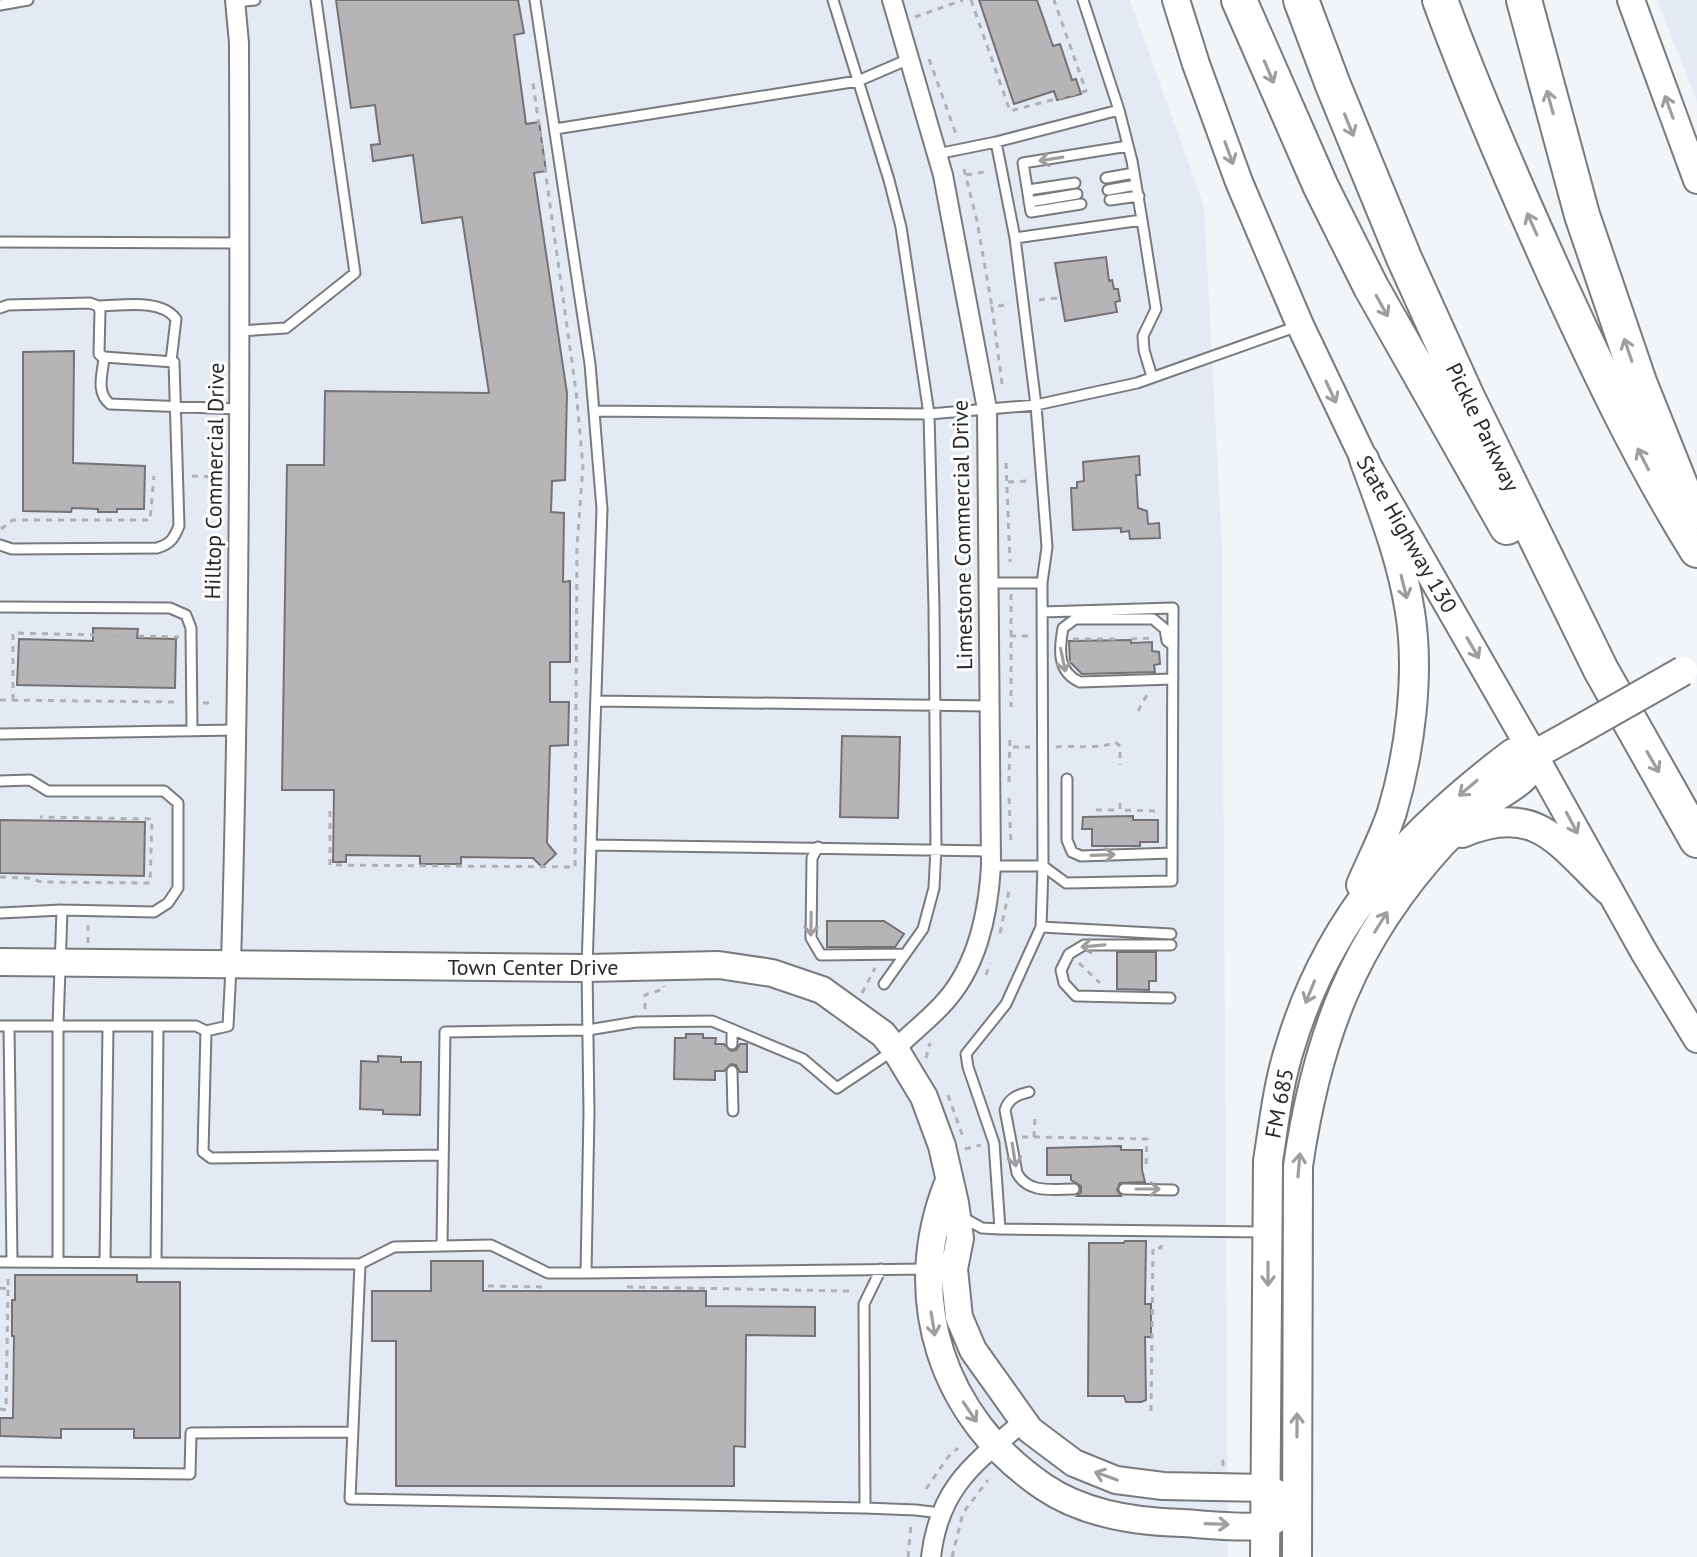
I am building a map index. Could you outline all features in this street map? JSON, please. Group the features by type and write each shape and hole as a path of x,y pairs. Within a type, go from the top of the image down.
{"highway":[{"path":"1239,0 1315,174 1371,287 1530,566 1601,670"},
{"name":"Pickle Parkway","path":"1301,0 1404,258 1467,397 1601,670 1697,840"},
{"path":"1440,0 1511,178 1607,388 1658,488 1697,550"},
{"path":"1524,0 1582,215 1639,382 1697,527"}],"main road":[{"name":"FM 685","path":"1346,923 1391,813 1408,746 1413,682 1410,612 1391,534 1364,459"},
{"name":"FM 685","path":"1265,1557 1268,1161 1289,1048 1322,964 1346,923 1396,857 1429,822 1513,753 1534,755 1697,663"},
{"name":"FM 685","path":"1297,1557 1298,1166 1319,1057 1350,974 1390,907 1446,839 1487,803 1527,775 1534,755"},
{"path":"1446,839 1488,822 1525,823 1547,832 1608,890"}],"street":[{"name":"State Highway 130","path":"1176,0 1239,182 1300,325 1364,459 1608,890 1697,1039"},
{"path":"1631,0 1697,180"},
{"name":"Hilltop Commercial Drive","path":"231,964 240,331 239,43 235,1"},
{"name":"Limestone Commercial Drive","path":"895,1049 943,1005 963,976 981,935 989,900 991,859 987,409 937,154 909,59 896,1"},
{"name":"Town Center Drive","path":"0,962 587,968 719,965 772,973 822,990 883,1034 924,1097 942,1146 948,1183 966,1227 954,1269 959,1317 973,1350 1030,1430 1074,1463 1116,1480 1163,1486 1266,1488 1298,1503"},
{"name":"Town Center Drive","path":"948,1183 937,1210 928,1269 935,1334 945,1369 962,1400 994,1445 1045,1488 1083,1506 1122,1518 1168,1523 1265,1526"},
{"path":"928,1269 954,1269"},
{"path":"931,1557 940,1513 972,1463 1023,1422"},
{"path":"1163,1486 1168,1523"},
{"path":"1265,1526 1298,1503"}],"lane":[{"path":"0,5 28,0"},
{"path":"235,1 255,0"},
{"path":"240,331 286,328 355,273 316,0"},
{"path":"535,0 590,364 602,509 587,968 586,1273"},
{"path":"833,0 901,227 929,414 935,704 934,888 923,929 884,984"},
{"path":"1083,0 1119,110 1139,196 1156,309 1143,336 1152,377"},
{"path":"555,129 858,81 909,59"},
{"path":"937,154 1119,110"},
{"path":"996,142 1015,238 1036,405 1047,547 1042,583 1041,927 1006,1004 966,1054 994,1143 1000,1229"},
{"path":"1079,199 1031,212 1023,163 1128,146"},
{"path":"1106,178 1134,173"},
{"path":"1028,190 1075,183"},
{"path":"1136,185 1109,195 1139,196"},
{"path":"1015,238 1142,220"},
{"path":"0,242 240,243"},
{"path":"0,308 22,304 90,303 98,306 155,306 171,313 176,319 171,361 176,367 179,526 175,538 167,545 66,550 12,549 0,545"},
{"path":"98,306 99,353 104,359 101,391 110,404 239,409"},
{"path":"594,411 929,414 1036,405 1137,383 1300,325"},
{"path":"99,353 104,357 171,361"},
{"path":"988,583 1042,583"},
{"path":"0,607 170,608 186,615 191,628 192,730"},
{"path":"591,845 936,848 1043,866 1066,883 1172,881 1173,608 1042,612"},
{"path":"1173,645 1167,641 1165,629 1153,619 1075,619 1063,628 1060,643 1062,667 1069,677 1080,682 1173,679"},
{"path":"596,701 989,706"},
{"path":"0,734 236,730"},
{"path":"1067,779 1067,840 1072,852 1081,856 1172,853"},
{"path":"0,781 30,780 48,791 164,791 178,803 178,888 168,903 154,912 62,910 0,913"},
{"path":"818,847 812,858 811,938 816,950 821,955 905,954"},
{"path":"58,1262 58,1026 62,910"},
{"path":"1041,927 1171,934"},
{"path":"1170,998 1076,996 1064,983 1061,970 1069,954 1084,945 1171,945"},
{"path":"12,1262 4,1026 196,1026 206,1031 228,1026 231,964"},
{"path":"442,1246 445,1032 588,1030 636,1022 712,1021 803,1059 837,1088 895,1049"},
{"path":"105,1262 108,1026"},
{"path":"156,1263 158,1026"},
{"path":"732,1029 732,1044"},
{"path":"206,1031 203,1152 211,1158 443,1155"},
{"path":"732,1071 733,1111"},
{"path":"1029,1092 1016,1095 1005,1110 1017,1173 1022,1183 1032,1188 1074,1189"},
{"path":"1124,1189 1173,1190"},
{"path":"966,1227 1268,1232"},
{"path":"0,1262 360,1264 394,1247 491,1245 548,1273 928,1269"},
{"path":"360,1264 350,1499 865,1508 940,1513"},
{"path":"865,1508 864,1304 881,1269"},
{"path":"0,1472 190,1474 191,1433 352,1432"}],"path":[{"path":"915,17 963,0"},
{"path":"971,0 1010,111 1086,91 1054,0"},
{"path":"929,60 956,134"},
{"path":"330,811 330,865 575,867 577,546 583,466 576,391 531,73"},
{"path":"964,169 992,307 1002,388"},
{"path":"966,175 992,170"},
{"path":"1039,300 1057,298"},
{"path":"992,307 1014,303"},
{"path":"1006,455 1010,562"},
{"path":"1,529 13,520 150,520 154,476"},
{"path":"192,476 220,477"},
{"path":"1008,482 1029,481"},
{"path":"1011,594 1011,707"},
{"path":"13,700 13,633 179,635 179,649"},
{"path":"1099,638 1118,639"},
{"path":"1131,639 1159,638"},
{"path":"0,700 178,702 178,689"},
{"path":"203,703 215,703"},
{"path":"1010,734 1011,844"},
{"path":"1056,747 1083,745 1104,748 1115,742 1120,746 1120,765"},
{"path":"1012,747 1034,747"},
{"path":"1120,803 1120,810"},
{"path":"1096,810 1159,811"},
{"path":"0,877 42,882 150,883 152,819 40,817"},
{"path":"88,925 88,943"},
{"path":"1002,928 1008,930"},
{"path":"860,996 880,954"},
{"path":"645,1010 645,995 664,989 664,986"},
{"path":"927,1066 925,1055 938,1034"},
{"path":"948,1095 958,1118 966,1162"},
{"path":"1034,1137 1035,1116"},
{"path":"1019,1138 1147,1139 1146,1165"},
{"path":"965,1149 984,1145"},
{"path":"1151,1411 1153,1248 1161,1248 1162,1240"},
{"path":"0,1272 8,1272 6,1410 0,1409"},
{"path":"488,1286 550,1287"},
{"path":"613,1287 849,1291"},
{"path":"0,1288 8,1289"},
{"path":"926,1489 958,1448"},
{"path":"952,1557 963,1513 988,1480"},
{"path":"908,1557 911,1524"}],"shaded area":[{"path":"0,0 1130,0 1204,206 1222,545 1228,1557 0,1557"},
{"path":"1657,0 1697,0 1697,102 1692,88"}],"building":[{"path":"336,0 518,0 524,33 514,35 526,124 539,122 546,171 534,173 567,393 565,480 552,481 551,512 564,513 563,582 570,581 570,662 550,662 550,702 569,702 568,745 550,746 547,843 556,854 542,867 533,858 461,857 461,864 420,864 420,856 346,855 346,862 333,862 334,790 282,790 287,465 324,465 325,391 489,393 462,217 422,223 413,155 373,161 371,145 380,144 375,105 351,108"},
{"path":"979,0 1037,0 1053,46 1060,44 1072,80 1076,79 1081,94 1057,100 1054,91 1014,104"},
{"path":"1106,257 1109,281 1112,280 1114,289 1118,289 1120,301 1115,302 1117,312 1065,321 1055,263"},
{"path":"74,351 73,463 145,466 144,509 117,509 117,512 72,508 71,512 23,511 23,352"},
{"path":"1139,456 1140,475 1136,475 1138,508 1147,511 1148,524 1159,523 1160,538 1130,539 1129,531 1121,532 1121,528 1073,530 1071,488 1077,488 1077,482 1084,481 1083,462"},
{"path":"93,628 138,629 137,638 176,639 175,688 17,685 19,639 93,641"},
{"path":"1131,640 1131,643 1152,642 1152,651 1159,652 1160,664 1154,665 1155,672 1082,674 1070,662 1069,641"},
{"path":"842,736 900,737 898,818 840,817"},
{"path":"1133,816 1133,820 1158,820 1158,842 1140,842 1140,846 1092,846 1092,829 1082,829 1083,817"},
{"path":"0,820 145,822 144,876 0,873"},
{"path":"827,921 884,921 904,934 895,947 827,947"},
{"path":"1117,952 1156,952 1156,981 1149,981 1149,990 1117,989"},
{"path":"686,1034 716,1038 715,1044 724,1044 731,1051 740,1044 747,1044 747,1072 740,1072 736,1065 731,1064 724,1071 715,1071 715,1080 674,1079 675,1038 686,1038"},
{"path":"378,1056 401,1057 401,1062 421,1062 420,1115 383,1114 383,1110 360,1109 361,1061 378,1062"},
{"path":"1121,1146 1121,1150 1142,1150 1145,1182 1120,1183 1117,1190 1121,1196 1077,1196 1081,1186 1071,1180 1071,1175 1047,1175 1047,1148"},
{"path":"1146,1241 1145,1304 1151,1304 1151,1337 1145,1337 1146,1400 1141,1402 1126,1402 1124,1396 1088,1396 1089,1243"},
{"path":"431,1261 483,1261 483,1291 706,1291 706,1306 815,1307 815,1336 746,1335 745,1447 734,1446 734,1486 396,1486 396,1341 372,1341 372,1291 431,1291"},
{"path":"15,1275 137,1275 137,1282 180,1282 180,1438 134,1438 134,1429 61,1429 61,1438 0,1436 0,1418 13,1418 12,1300 15,1300"}]}
